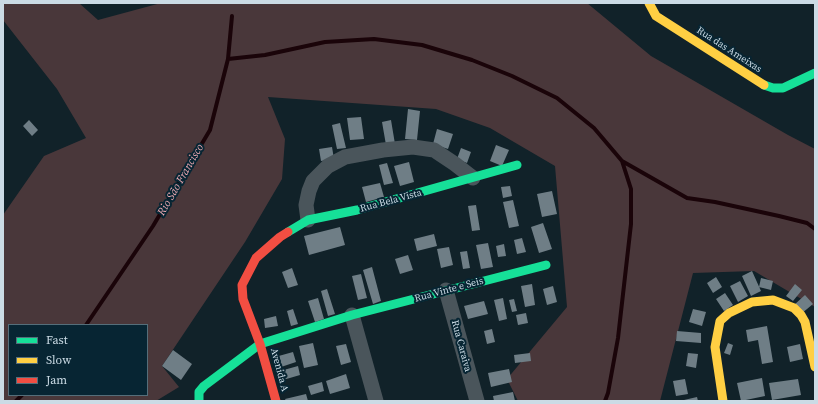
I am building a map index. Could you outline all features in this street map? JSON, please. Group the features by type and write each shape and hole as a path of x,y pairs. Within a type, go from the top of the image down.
{"street":[{"name":"Rua das Ameixas","path":"649,3 656,16 763,85 773,88 783,88 815,73"},
{"path":"308,220 306,205 313,181 328,166 344,157 383,150 413,147 434,150 473,178"},
{"name":"Rua Bela Vista","path":"260,344 244,299 242,285 256,258 280,237 308,220 358,210 517,165"},
{"name":"Rua Vinte e Seis","path":"199,396 204,386 260,344 352,315 546,265"},
{"name":"Rua Caraiva","path":"446,290 476,401"},
{"path":"723,401 715,347 720,321 728,313 752,302 773,300 794,308 801,315 805,322 815,367"},
{"path":"352,315 376,401"},
{"name":"Avenida A","path":"260,344 276,401"}],"shaded area":[{"path":"3,3 79,3 98,20 161,3 587,3 651,56 815,149 815,307 754,271 693,273 660,401 518,401 507,379 567,307 555,166 490,128 436,109 268,97 285,139 282,179 245,242 162,366 179,387 156,401 3,401 3,215 44,156 86,138 57,89 3,20"}],"building":[{"path":"408,109 420,111 417,140 405,139"},
{"path":"361,117 364,139 350,140 347,118"},
{"path":"29,120 38,130 32,136 23,126"},
{"path":"391,120 395,144 386,145 382,122"},
{"path":"340,123 346,148 337,149 332,125"},
{"path":"437,129 453,134 448,149 433,144"},
{"path":"496,145 509,150 502,166 490,161"},
{"path":"332,147 334,159 321,161 319,149"},
{"path":"461,148 471,152 467,163 457,159"},
{"path":"409,162 414,182 400,186 394,166"},
{"path":"387,163 393,183 384,185 379,165"},
{"path":"380,183 384,197 366,202 362,187"},
{"path":"510,186 512,196 503,198 501,187"},
{"path":"552,191 557,214 542,217 537,194"},
{"path":"513,200 519,226 509,228 503,202"},
{"path":"476,205 480,230 472,231 468,206"},
{"path":"543,223 552,249 539,253 531,227"},
{"path":"340,227 345,245 309,255 304,236"},
{"path":"434,234 437,246 417,251 414,239"},
{"path":"522,238 526,252 517,254 514,240"},
{"path":"488,243 493,267 481,269 476,245"},
{"path":"504,244 506,256 498,257 496,246"},
{"path":"449,247 453,265 441,268 437,249"},
{"path":"467,251 470,268 463,269 460,252"},
{"path":"408,255 413,270 400,274 395,259"},
{"path":"372,267 381,301 373,304 363,270"},
{"path":"292,268 298,285 288,288 282,272"},
{"path":"752,271 761,291 751,296 742,276"},
{"path":"361,274 367,298 358,300 352,276"},
{"path":"716,277 722,287 713,293 707,283"},
{"path":"761,278 773,281 771,290 759,287"},
{"path":"740,281 748,296 738,302 730,286"},
{"path":"532,284 535,305 525,307 521,286"},
{"path":"795,284 802,290 793,301 786,296"},
{"path":"553,286 557,302 547,305 543,289"},
{"path":"327,289 335,314 328,316 321,291"},
{"path":"725,293 733,305 724,311 716,299"},
{"path":"805,295 813,304 801,314 794,305"},
{"path":"318,298 324,319 315,322 308,301"},
{"path":"503,298 507,319 499,321 494,300"},
{"path":"514,299 517,311 512,312 509,300"},
{"path":"484,301 488,314 468,319 464,306"},
{"path":"293,309 298,324 291,326 287,311"},
{"path":"693,309 706,312 702,326 689,322"},
{"path":"526,313 528,323 518,325 516,315"},
{"path":"276,316 278,326 265,328 264,319"},
{"path":"767,326 773,362 762,364 758,340 748,342 746,330"},
{"path":"492,329 495,342 487,344 484,331"},
{"path":"677,331 701,333 701,343 676,341"},
{"path":"313,343 318,365 304,368 299,346"},
{"path":"728,343 733,345 730,355 724,353"},
{"path":"346,344 351,362 341,365 336,346"},
{"path":"800,344 803,359 790,362 787,347"},
{"path":"173,350 192,364 181,380 162,366"},
{"path":"293,352 296,362 278,368 275,357"},
{"path":"530,353 531,361 515,363 514,355"},
{"path":"688,353 698,354 696,368 686,366"},
{"path":"298,366 300,375 283,380 280,371"},
{"path":"509,369 512,382 491,387 488,373"},
{"path":"346,374 350,388 330,394 326,381"},
{"path":"762,378 765,396 741,401 737,383"},
{"path":"685,379 688,394 676,396 673,381"},
{"path":"798,379 801,395 772,400 769,383"},
{"path":"322,382 324,391 311,395 308,386"},
{"path":"513,392 515,401 494,401 493,396"},
{"path":"306,394 308,401 286,401 285,399"},
{"path":"697,397 698,401 684,401 684,400"}],"waterway":[{"name":"Rio São Francisco","path":"87,324 153,226 210,130 228,59 232,16"},
{"path":"228,59 265,55 325,42 374,39 422,45 472,60 512,76 557,98 594,128 622,161 631,189 631,224 618,338 608,393 605,401"},
{"path":"622,161 687,198 715,202 779,216 807,223 815,229"},
{"name":"Rio São Francisco","path":"16,401 21,396"}],"traffic: fast":[{"path":"764,85 773,88 783,88 815,73"},
{"path":"288,232 308,220 357,210 517,165"},
{"path":"199,401 199,392 204,386 260,344 352,315 546,265"}],"traffic: slow":[{"path":"649,3 656,16 764,85"},
{"path":"723,401 715,347 720,321 729,313 752,302 773,300 794,308 801,315 805,322 815,367"}],"traffic: jam":[{"path":"276,401 260,344 243,299 242,285 256,258 288,232"}]}
